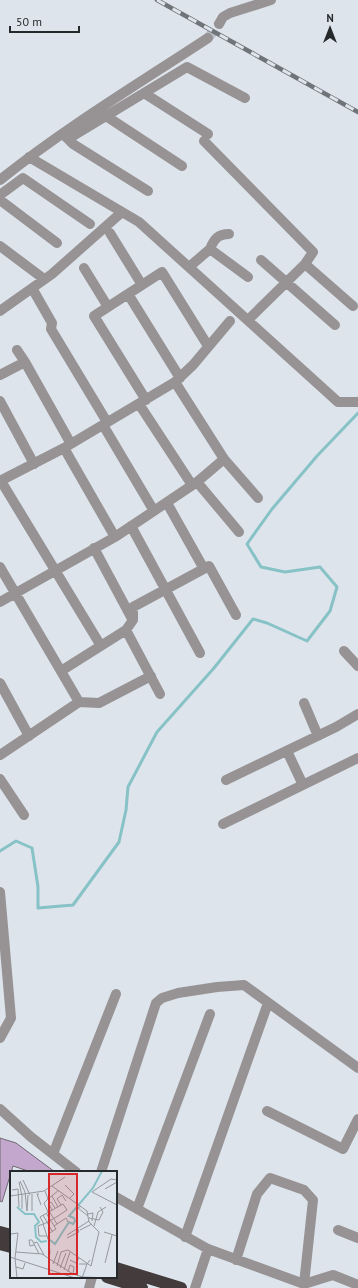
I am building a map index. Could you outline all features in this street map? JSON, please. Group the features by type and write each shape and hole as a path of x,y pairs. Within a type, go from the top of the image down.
{"highway":[{"path":"0,1232 10,1235"},
{"path":"0,1244 10,1247"},
{"path":"117,1268 182,1288"},
{"path":"110,1278 142,1288"}],"street":[{"path":"219,24 223,17 230,13 271,0"},
{"path":"0,180 29,157 65,136 208,38"},
{"path":"65,136 106,116 187,67 245,98"},
{"path":"144,93 206,138 313,252 305,264 248,320"},
{"path":"106,116 182,166"},
{"path":"65,136 73,144 148,191"},
{"path":"29,157 139,222 338,402 358,402"},
{"path":"0,195 23,178 90,224"},
{"path":"0,200 57,243"},
{"path":"0,311 44,280 122,212"},
{"path":"110,232 142,285"},
{"path":"189,267 210,249 215,239 223,234 229,234"},
{"path":"0,246 44,280"},
{"path":"210,249 248,278"},
{"path":"261,260 335,324"},
{"path":"305,264 353,306"},
{"path":"84,268 108,307"},
{"path":"208,346 162,272 94,316 142,402 194,484 239,532"},
{"path":"32,288 52,323 51,329 154,511"},
{"path":"128,294 224,459 258,498"},
{"path":"101,646 1,481 68,446 178,380 230,322"},
{"path":"17,350 115,537"},
{"path":"0,375 24,362"},
{"path":"0,401 34,464"},
{"path":"0,602 115,537 194,484 224,459"},
{"path":"167,503 204,569"},
{"path":"131,526 200,653"},
{"path":"94,548 134,620"},
{"path":"61,671 126,630 134,620 132,607 209,566 236,615"},
{"path":"0,568 79,702"},
{"path":"126,630 160,694"},
{"path":"344,651 358,666"},
{"path":"0,755 79,702 99,703 150,676"},
{"path":"0,683 29,736"},
{"path":"304,703 318,736"},
{"path":"226,780 318,736 358,714"},
{"path":"287,751 303,785"},
{"path":"223,824 358,758"},
{"path":"0,779 24,815"},
{"path":"0,892 11,1018 0,1038"},
{"path":"101,1171 156,1003 162,998 178,993 217,987 244,985 358,1068"},
{"path":"52,1154 116,994"},
{"path":"185,1237 268,1003"},
{"path":"137,1209 210,1014"},
{"path":"0,1109 52,1154 75,1171"},
{"path":"267,1111 343,1149 358,1119"},
{"path":"236,1260 257,1194 270,1178 304,1190 313,1200 304,1284"},
{"path":"117,1198 208,1250 304,1284 333,1274 358,1285"},
{"path":"338,1230 358,1238"},
{"path":"195,1288 208,1250"},
{"path":"89,1288 92,1278"}],"building":[{"path":"0,1138 16,1143 54,1171 28,1171 13,1166 11,1171 10,1171 10,1176 2,1202 0,1201"}],"waterway":[{"path":"0,851 16,841 32,848 38,887 38,908 73,905 119,842 126,810 128,787 157,732 214,668 253,619 267,623 307,641 330,611 337,587 320,567 285,572 261,567 247,544 272,509 317,456 358,413"}],"tunnel":[{"path":"208,38 219,24"}],"railway":[{"path":"157,0 358,112"}]}
